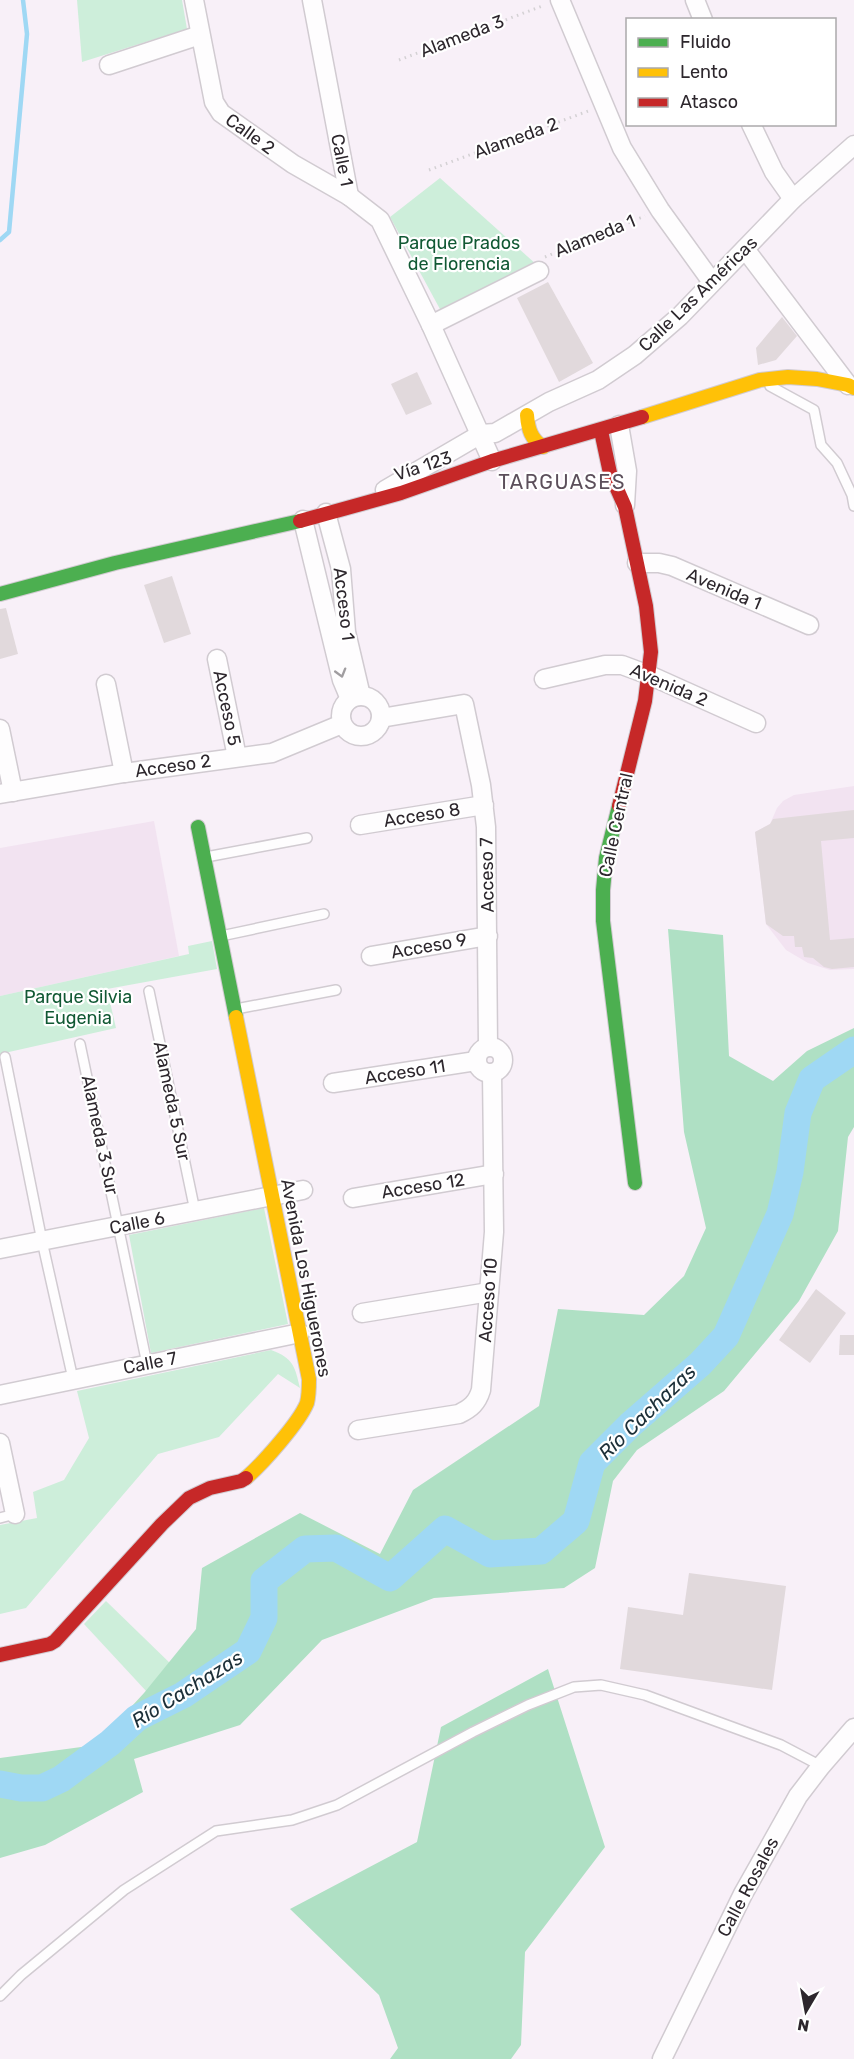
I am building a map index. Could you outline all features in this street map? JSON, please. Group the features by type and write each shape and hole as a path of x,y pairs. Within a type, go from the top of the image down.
{"street":[{"name":"Calle 2","path":"194,0 213,102 221,113 293,164 349,196"},
{"name":"Calle 1","path":"312,0 349,196 380,220 431,325 492,462"},
{"path":"695,0 702,18"},
{"path":"554,2 604,105 622,148 660,210 712,282"},
{"path":"109,65 201,35"},
{"path":"752,126 774,172 793,199"},
{"name":"Calle Las Américas","path":"365,501 481,434 495,433 549,402 598,380 635,356 680,316 793,199 854,145"},
{"path":"745,249 851,387"},
{"path":"431,325 539,271"},
{"name":"Vía 123","path":"0,594 115,563 303,520 365,501 401,493 492,462 760,380 788,377 817,379 851,387"},
{"path":"527,415 531,436 535,443 543,447"},
{"name":"Calle Central","path":"619,425 627,471 625,507"},
{"name":"Calle Central","path":"601,430 610,473 625,507 650,628 649,675 645,701 606,858 603,890 603,921 635,1183"},
{"name":"Acceso 1","path":"326,513 344,592 339,634"},
{"name":"Acceso 1","path":"303,520 311,557 339,634 356,697"},
{"path":"311,557 336,549"},
{"name":"Avenida 1","path":"637,564 659,563 672,566 809,626"},
{"name":"Acceso 5","path":"217,659 237,757"},
{"name":"Avenida 2","path":"544,679 605,665 622,665 756,723"},
{"path":"106,684 124,773"},
{"path":"356,697 374,701 381,718 375,730 364,736 351,733 342,724 342,707 356,697"},
{"name":"Acceso 7","path":"381,718 464,704 484,805 488,936 482,1054"},
{"name":"Acceso 2","path":"6,793 124,773 272,753 342,724"},
{"path":"0,729 6,793"},
{"name":"Acceso 8","path":"360,825 484,805"},
{"name":"Avenida Los Higuerones","path":"0,1655 55,1641 162,1524 189,1498 210,1488 241,1481 249,1475 300,1416 306,1404 309,1379 233,1010 198,826"},
{"name":"Acceso 9","path":"371,956 488,936"},
{"name":"Acceso 10","path":"358,1430 459,1414 471,1408 482,1390 494,1232 494,1174 492,1073 483,1072 482,1054"},
{"name":"Acceso 11","path":"333,1083 482,1054"},
{"name":"Acceso 12","path":"353,1198 494,1174"},
{"name":"Calle 6","path":"0,1249 303,1190"},
{"path":"362,1313 489,1292"},
{"name":"Calle 7","path":"0,1395 300,1333"},
{"path":"0,1443 7,1516"},
{"name":"Calle Rosales","path":"662,2059 743,1894 798,1796 854,1728"}],"lane":[{"path":"760,380 814,410 821,445 837,463 852,495 854,506"},
{"path":"204,858 307,838"},
{"path":"219,937 324,914"},
{"path":"233,1010 336,990"},
{"name":"Alameda 5 Sur","path":"149,991 195,1211"},
{"name":"Alameda 3 Sur","path":"80,1044 120,1226 147,1364"},
{"path":"5,1057 42,1241 73,1379"},
{"path":"0,1996 124,1890 216,1831 292,1820 337,1805 473,1732 528,1705 574,1687 601,1685 645,1695 781,1745 821,1766"}],"path":[{"name":"Alameda 3","path":"399,60 554,2"},
{"name":"Alameda 2","path":"429,170 604,105"},
{"name":"Alameda 1","path":"539,271 542,258 660,210"}],"shaded area":[{"path":"854,786 854,969 830,970 808,963 786,950 766,924 755,832 770,824 777,808 783,801 794,795"},
{"path":"154,821 179,956 0,996 0,848"}],"green space":[{"path":"77,0 182,0 187,29 82,62"},
{"name":"Parque Prados de Florencia","path":"440,178 537,265 441,311 390,217"},
{"path":"668,929 723,935 729,1056 773,1081 807,1051 854,1028 854,1127 848,1137 838,1231 799,1301 724,1391 637,1450 613,1481 595,1568 564,1588 434,1598 322,1640 240,1725 134,1759 143,1792 45,1845 0,1858 0,1758 96,1745 144,1693 196,1629 202,1568 300,1513 380,1554 413,1490 539,1406 558,1309 644,1315 684,1276 706,1228 684,1132"},
{"name":"Parque Silvia Eugenia","path":"212,941 217,969 107,989 116,1028 0,1054 0,996 189,954 188,946"},
{"path":"264,1208 288,1324 151,1353 129,1235"},
{"path":"271,1350 289,1360 300,1388 278,1374 219,1437 158,1454 26,1608 0,1614 0,1525 37,1518 33,1492 64,1480 89,1438 77,1391"},
{"path":"106,1601 175,1668 147,1692 84,1624"},
{"path":"548,1669 605,1847 525,1952 521,2045 511,2059 390,2059 398,2048 379,1995 290,1909 417,1842 441,1727"}],"building":[{"path":"548,282 593,363 559,382 517,298"},
{"path":"782,317 797,336 776,360 758,365 756,348"},
{"path":"417,372 432,404 406,415 391,384"},
{"path":"172,576 191,634 164,643 144,585"},
{"path":"6,608 18,654 0,659 0,609"},
{"path":"854,810 854,838 821,841 830,940 854,938 854,967 832,969 824,967 813,958 804,957 802,947 795,947 794,936 783,936 766,924 755,832 770,824 773,819"},
{"path":"816,1289 846,1313 810,1363 779,1340"},
{"path":"840,1335 854,1335 854,1355 839,1355"},
{"path":"689,1573 786,1586 772,1690 620,1669 628,1607 683,1615"}],"waterway":[{"path":"0,240 9,232 27,34 23,0"},
{"name":"Río Cachazas","path":"0,1784 21,1788 42,1788 61,1779 110,1743 137,1718 183,1695 248,1651 264,1618 264,1581 305,1549 336,1548 390,1578 445,1529 490,1554 541,1551 576,1521 592,1463 630,1425 700,1364 726,1336 780,1214 790,1172 798,1113 812,1079 854,1050"}],"traffic: fast":[{"path":"0,594 115,563 300,521"},
{"path":"619,806 606,858 603,921 635,1183"},
{"path":"198,827 236,1017"}],"traffic: slow":[{"path":"642,417 760,380 788,377 817,379 854,388"},
{"path":"527,415 531,433 543,447"},
{"path":"236,1017 309,1379 308,1400 303,1411 280,1443 246,1478"}],"traffic: jam":[{"path":"300,521 401,493 492,461 642,417"},
{"path":"601,431 610,473 625,507 646,606 651,652 645,701 619,806"},
{"path":"0,1655 55,1641 162,1524 189,1498 210,1488 246,1478"}],"district":[{"name":"TARGUASES","path":"562,482"}]}
